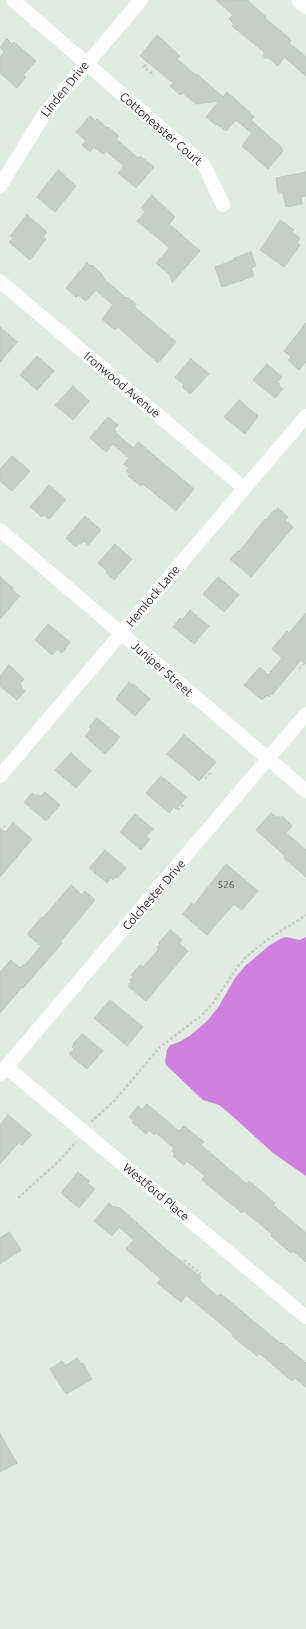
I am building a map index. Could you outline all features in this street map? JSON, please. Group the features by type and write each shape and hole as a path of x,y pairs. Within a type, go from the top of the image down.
{"street":[{"name":"Cottoneaster Court","path":"13,0 204,165 223,205"},
{"name":"Linden Drive","path":"0,186 45,113 141,0"},
{"path":"298,0 306,7"},
{"name":"Ironwood Avenue","path":"0,281 244,488"},
{"name":"Hemlock Lane","path":"0,776 306,416"},
{"name":"Juniper Street","path":"0,530 306,791"},
{"name":"Colchester Drive","path":"3,1071 306,714"},
{"name":"Westford Place","path":"3,1071 306,1317"}],"path":[{"path":"146,66 144,67 154,75"},
{"path":"299,669 306,660"},
{"path":"205,779 210,773 208,771"},
{"path":"177,808 179,809 184,804"},
{"path":"1,832 5,826"},
{"path":"90,1124 115,1100 160,1047 202,1015 214,1002 238,966 246,957 267,940 306,915"},
{"path":"18,1198 59,1160 78,1139"},
{"path":"184,1260 200,1273 199,1275"}],"shaded area":[{"path":"286,937 300,940 306,937 306,1176 273,1153 219,1105 203,1100 166,1065 165,1061 167,1050 170,1045 191,1035 208,1020 219,1006 235,978 245,966 270,945"}],"building":[{"path":"216,0 247,0 266,17 265,18 289,38 291,41 289,43 306,57 306,76 284,57 278,66 268,58 264,58 264,52 232,26 234,24 229,19 233,15"},
{"path":"157,35 180,56 177,59 196,75 197,74 223,97 227,92 245,108 254,117 251,120 281,147 283,151 268,169 242,146 252,133 236,120 226,131 206,117 219,101 196,104 183,93 180,95 170,86 173,83 140,56"},
{"path":"7,39 12,44 14,42 36,61 23,75 26,77 17,88 0,73 0,57 4,52 0,47"},
{"path":"90,116 95,121 97,119 119,136 116,139 138,158 140,156 154,167 136,188 118,173 124,166 106,151 103,154 94,147 90,152 82,145 86,141 76,132"},
{"path":"58,170 76,186 55,212 37,197"},
{"path":"306,172 306,196 301,197 302,204 286,207 282,192 278,192 276,178"},
{"path":"152,195 175,217 169,224 200,251 172,283 170,275 156,263 170,248 137,221 145,212 141,208"},
{"path":"27,215 47,232 43,237 46,239 30,260 9,242 13,238 10,236"},
{"path":"280,220 294,230 292,232 300,238 297,243 300,245 284,267 260,250"},
{"path":"251,252 256,266 251,268 254,276 222,287 215,267"},
{"path":"87,263 91,266 92,265 102,274 105,280 126,298 127,297 136,304 134,306 136,308 176,342 158,363 118,327 115,330 102,319 113,305 96,290 86,301 78,295 76,297 66,288"},
{"path":"306,323 306,362 299,370 288,360 291,357 284,351"},
{"path":"0,327 17,342 0,362"},
{"path":"37,356 54,371 37,390 20,375"},
{"path":"191,359 209,374 190,394 182,387 184,385 175,377"},
{"path":"267,364 282,377 278,382 280,384 279,386 283,389 275,398 253,380"},
{"path":"73,386 89,401 73,420 55,405"},
{"path":"239,400 258,416 245,434 224,417"},
{"path":"108,417 118,425 114,429 116,431 115,432 133,448 138,442 194,489 176,511 143,484 141,486 128,476 130,474 126,471 129,468 124,464 129,458 113,444 106,452 90,438"},
{"path":"12,456 30,471 12,491 0,481 0,469"},
{"path":"49,485 66,500 49,519 44,515 42,517 30,507"},
{"path":"278,508 288,517 285,520 293,527 251,577 230,559 238,551 239,552 265,519 266,520 274,510 275,511"},
{"path":"85,516 101,530 88,545 84,541 81,544 79,543 76,547 66,538"},
{"path":"115,544 132,559 114,580 98,563"},
{"path":"0,577 20,596 0,619"},
{"path":"218,577 239,595 224,612 203,594"},
{"path":"190,610 209,626 194,644 173,627 180,618 182,620"},
{"path":"306,613 306,664 301,660 272,695 271,694 269,697 267,695 262,700 244,685 260,667 268,675 282,658 272,649 287,631 289,633"},
{"path":"48,624 70,642 62,653 57,649 52,655 35,640"},
{"path":"9,665 24,679 20,684 22,686 21,688 25,691 17,700 0,686 0,676"},
{"path":"129,682 150,699 135,716 116,699"},
{"path":"97,718 120,737 105,754 85,736 91,729 89,727"},
{"path":"184,735 216,762 199,781 167,754"},
{"path":"71,753 91,771 76,788 55,770"},
{"path":"161,776 187,797 176,809 174,807 169,813 146,793"},
{"path":"45,792 60,805 46,821 24,802 32,793 36,796 38,794 40,797"},
{"path":"271,813 277,818 278,816 280,818 282,816 292,826 286,833 306,850 306,877 284,858 285,856 256,830"},
{"path":"135,814 153,829 146,837 150,839 141,850 120,832"},
{"path":"13,823 32,839 0,877 0,828 5,832"},
{"path":"105,850 126,868 117,878 116,877 113,880 111,878 107,883 89,868"},
{"path":"226,864 258,891 242,910 234,904 207,935 183,914 192,903 194,905"},
{"path":"71,885 82,895 85,891 95,900 60,942 62,943 0,1013 0,972 11,960 20,968 24,964 25,965 41,946 27,934 42,917 43,918"},
{"path":"170,930 182,940 179,943 188,951 146,1001 128,986 132,981 130,980 133,977 131,975 140,965 143,967 159,949 157,948 160,944 159,943"},
{"path":"110,1000 143,1027 127,1046 94,1018"},
{"path":"82,1034 103,1051 87,1069 69,1054 74,1049 72,1047 73,1044"},
{"path":"147,1104 179,1131 184,1126 204,1142 201,1145 247,1184 249,1181 275,1203 273,1205 306,1233 306,1262 293,1251 291,1253 271,1236 272,1234 244,1211 242,1213 202,1180 205,1176 187,1161 184,1165 173,1156 175,1154 172,1151 174,1148 156,1133 154,1135 149,1130 146,1134 132,1122 134,1121 129,1117 138,1106 142,1110"},
{"path":"8,1115 32,1135 22,1145 19,1142 0,1164 0,1125"},
{"path":"78,1172 89,1181 87,1183 95,1189 79,1208 61,1193"},
{"path":"109,1203 114,1208 115,1206 118,1208 119,1207 167,1250 201,1277 199,1280 217,1296 221,1294 306,1363 306,1387 295,1378 292,1381 259,1353 257,1356 186,1295 181,1302 157,1283 161,1279 126,1249 134,1240 119,1227 112,1236 94,1221"},
{"path":"9,1232 21,1250 0,1264 0,1238"},
{"path":"77,1358 81,1364 83,1363 92,1379 66,1394 50,1369 62,1361 65,1366"},
{"path":"0,1434 17,1463 0,1472"}]}
